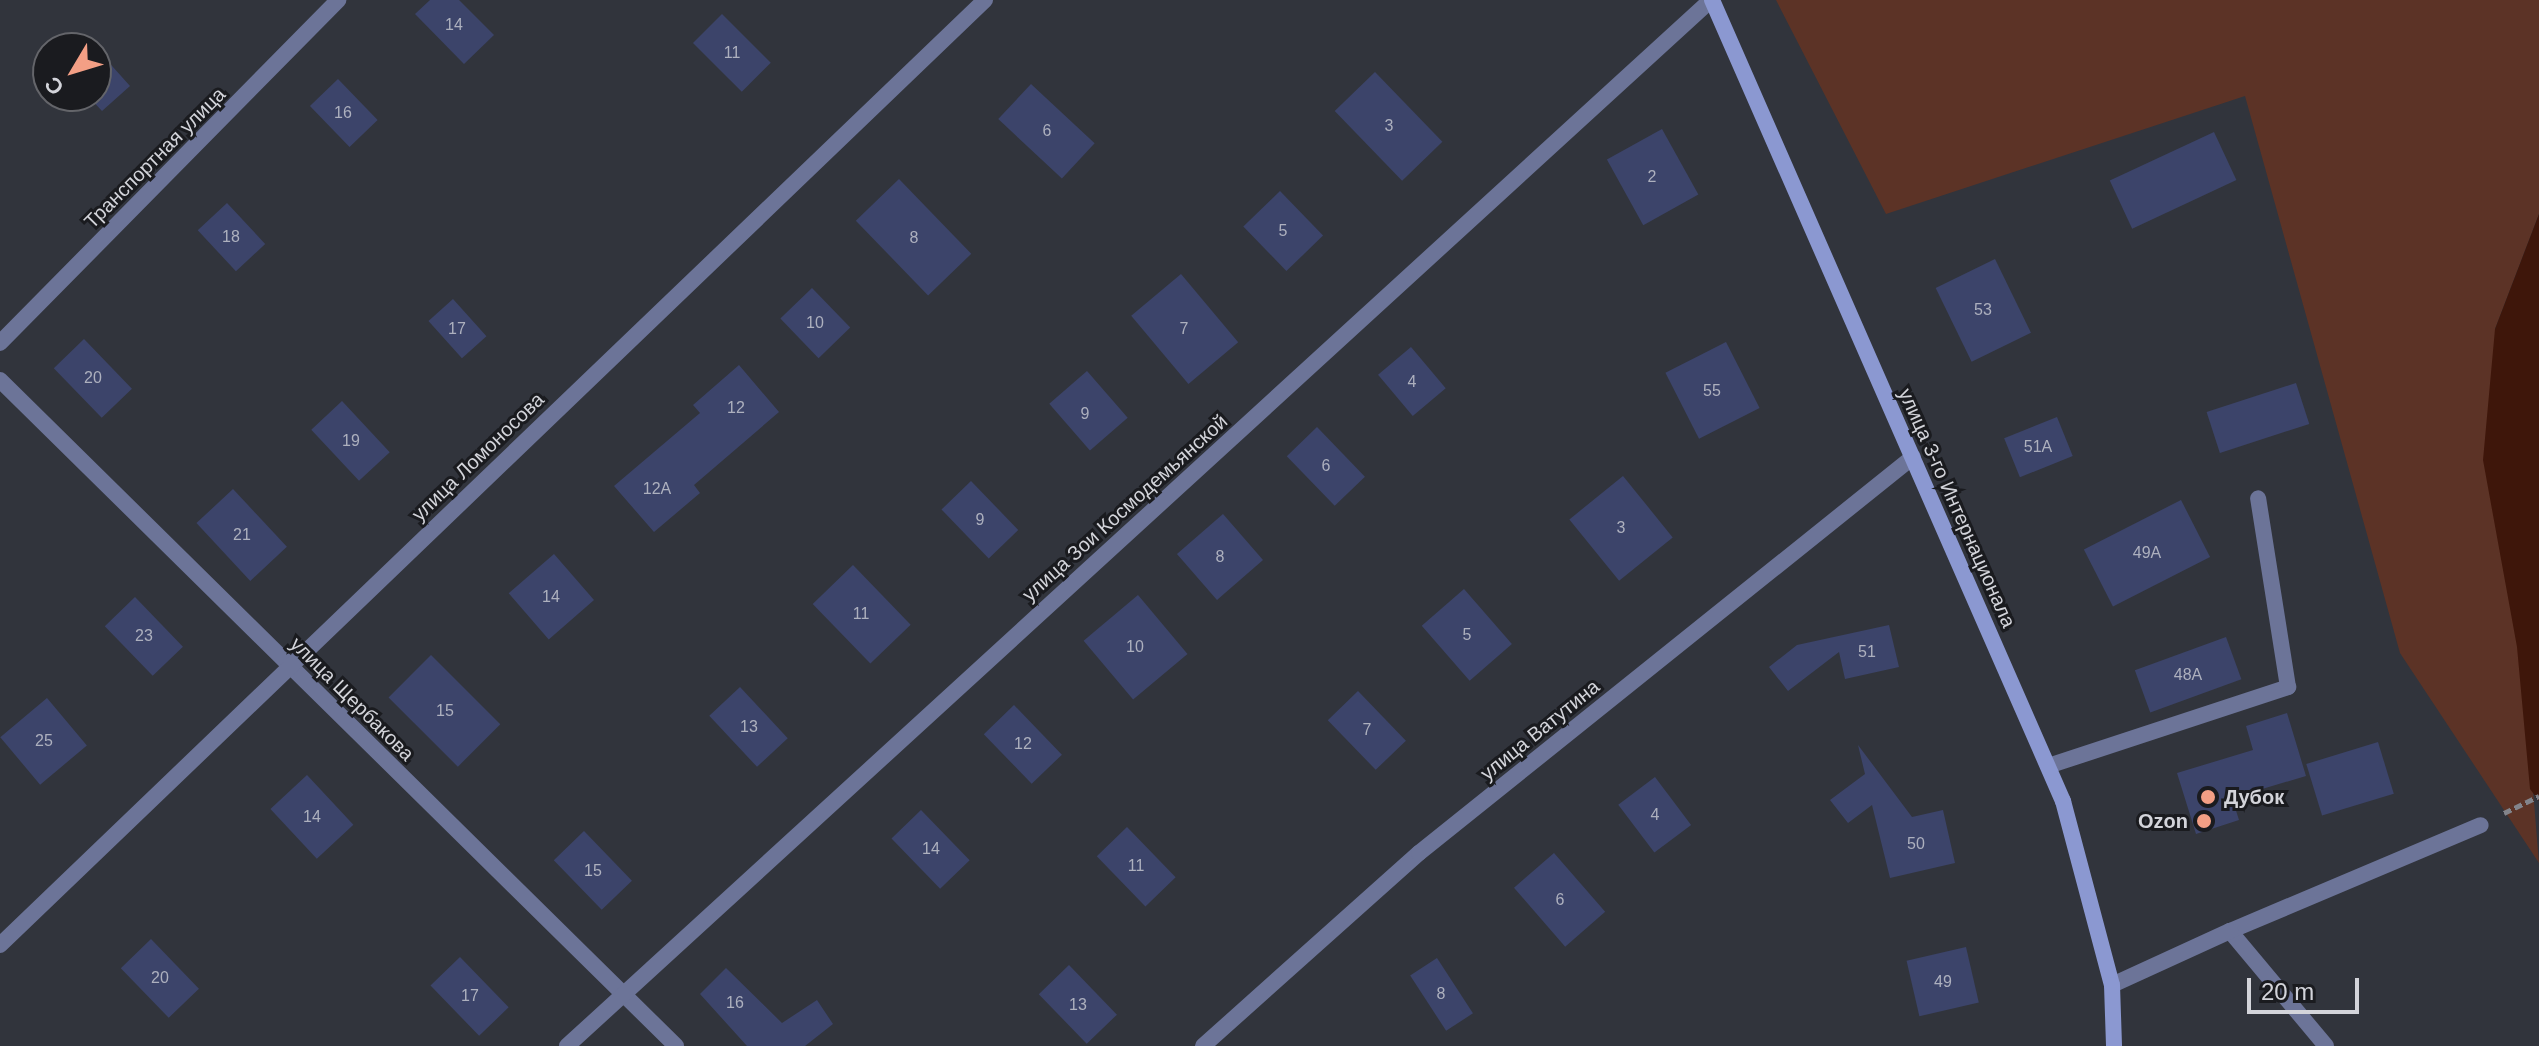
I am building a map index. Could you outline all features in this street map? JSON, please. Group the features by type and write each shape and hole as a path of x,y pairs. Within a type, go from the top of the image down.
{"main road":[{"name":"улица 3-го Интернационала","path":"1712,0 2048,766 2112,985 2114,1046"}],"street":[{"name":"Транспортная улица","path":"0,343 338,0"},
{"name":"улица Ломоносова","path":"0,945 289,664 985,0"},
{"name":"улица Зои Космодемьянской","path":"567,1046 1712,0"},
{"name":"улица Щербакова","path":"0,380 676,1046"},
{"name":"улица Ватутина","path":"1203,1046 1419,853 1913,457"},
{"path":"2048,766 2288,687 2258,498"},
{"path":"2112,985 2230,931 2481,825"},
{"path":"2230,931 2326,1046"}],"path":[{"path":"2481,825 2539,796"}],"shaded area":[{"path":"1776,0 2539,0 2539,214 2495,329 2539,863 2400,653 2245,96 1886,214"},
{"path":"2539,214 2539,801 2530,789 2517,647 2483,460 2495,329"}],"building":[{"path":"430,0 459,0 494,35 464,64 415,14"},
{"path":"722,14 771,63 742,92 693,43"},
{"path":"112,66 130,86 112,102"},
{"path":"1375,72 1442,142 1402,181 1335,111"},
{"path":"338,79 378,120 350,147 310,106"},
{"path":"1031,84 1095,143 1062,178 998,119"},
{"path":"1662,129 1698,195 1643,225 1607,160"},
{"path":"2214,132 2236,180 2132,229 2110,181"},
{"path":"899,179 971,254 928,295 856,221"},
{"path":"1280,191 1323,236 1286,271 1243,226"},
{"path":"227,203 265,244 236,271 198,230"},
{"path":"1995,259 2031,333 1972,362 1936,288"},
{"path":"1181,274 1238,342 1188,384 1131,316"},
{"path":"812,288 850,328 819,358 780,319"},
{"path":"453,299 486,336 462,358 428,321"},
{"path":"84,339 132,389 102,418 54,368"},
{"path":"1726,342 1760,408 1699,439 1665,373"},
{"path":"1411,347 1446,388 1413,416 1378,375"},
{"path":"739,365 779,412 694,485 700,493 654,532 614,486 700,413 693,405"},
{"path":"1087,371 1128,418 1090,451 1049,404"},
{"path":"2296,383 2309,424 2220,453 2207,412"},
{"path":"342,401 390,452 359,481 311,430"},
{"path":"2057,417 2073,456 2020,477 2004,438"},
{"path":"1317,427 1365,477 1335,506 1287,456"},
{"path":"1623,476 1673,537 1619,581 1569,519"},
{"path":"971,481 1018,530 989,558 942,509"},
{"path":"233,489 287,547 250,581 196,523"},
{"path":"2181,500 2210,557 2113,607 2084,549"},
{"path":"1223,514 1263,560 1217,600 1177,554"},
{"path":"554,554 594,600 549,639 509,593"},
{"path":"853,565 911,625 870,664 813,604"},
{"path":"1464,589 1512,644 1470,681 1422,626"},
{"path":"1138,595 1187,654 1133,700 1084,641"},
{"path":"135,597 183,647 153,676 105,626"},
{"path":"1889,625 1899,667 1845,679 1839,652 1788,691 1769,667 1797,645"},
{"path":"2226,637 2241,679 2150,712 2135,670"},
{"path":"431,655 500,724 458,767 389,697"},
{"path":"740,687 788,738 757,767 709,716"},
{"path":"1358,691 1406,741 1376,770 1328,720"},
{"path":"47,698 87,745 40,785 0,737"},
{"path":"1014,705 1062,755 1032,784 984,734"},
{"path":"2287,713 2306,776 2232,798 2239,820 2196,834 2177,773 2253,750 2246,726"},
{"path":"2378,742 2394,794 2322,816 2306,764"},
{"path":"1858,745 1912,817 1943,810 1955,863 1890,878 1872,805 1848,823 1830,800 1865,774"},
{"path":"307,775 353,825 317,859 270,809"},
{"path":"1655,777 1691,825 1654,853 1618,805"},
{"path":"921,810 970,860 940,889 892,838"},
{"path":"1127,827 1176,877 1145,907 1097,856"},
{"path":"584,831 632,881 602,910 554,860"},
{"path":"1554,853 1605,912 1565,947 1514,888"},
{"path":"151,939 199,989 169,1018 121,968"},
{"path":"1966,947 1979,1003 1919,1016 1907,961"},
{"path":"460,957 509,1007 479,1036 431,985"},
{"path":"1437,958 1473,1013 1446,1031 1410,975"},
{"path":"1069,965 1117,1015 1087,1044 1039,994"},
{"path":"726,968 782,1023 817,1000 833,1024 805,1046 747,1046 700,994"}],"place":[{"name":"Дубок","path":"2208,797"},
{"name":"Ozon","path":"2204,821"}]}
